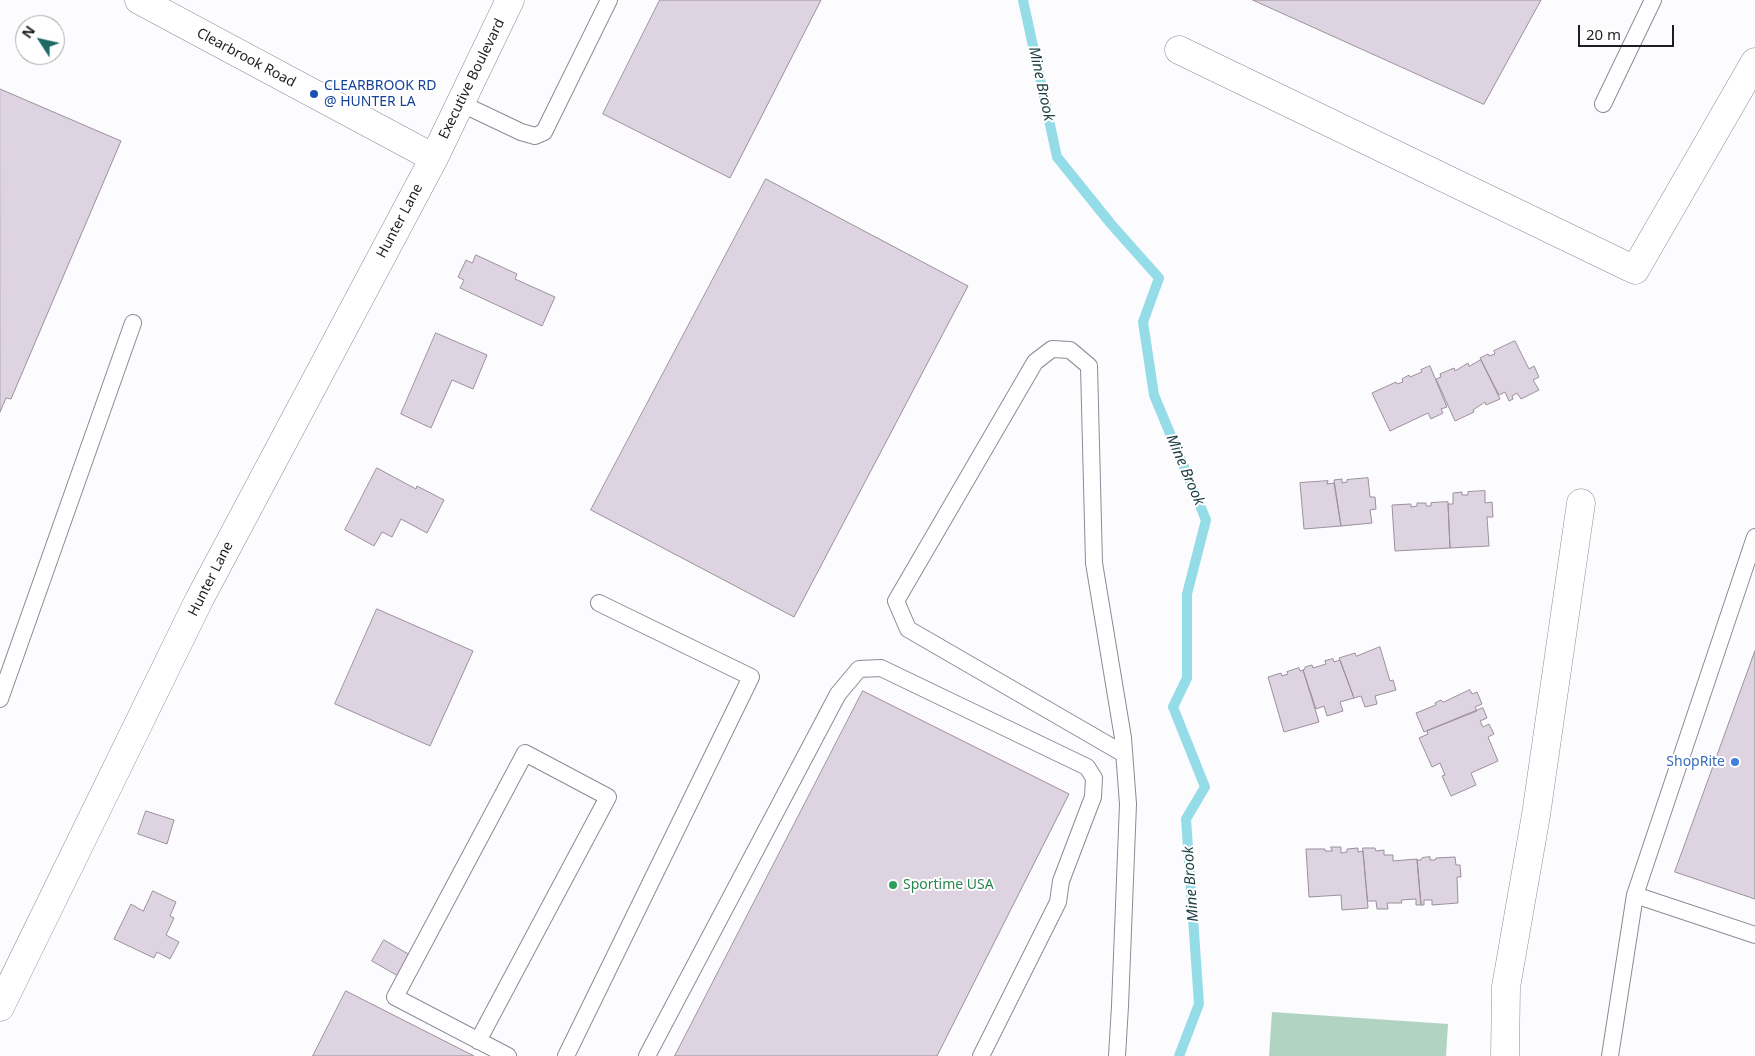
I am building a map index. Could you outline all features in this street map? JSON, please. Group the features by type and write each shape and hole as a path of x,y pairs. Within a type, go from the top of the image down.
{"street":[{"name":"Clearbrook Road","path":"139,0 434,158"},
{"name":"Executive Boulevard","path":"434,158 510,0"},
{"path":"1179,50 1635,270 1755,62"},
{"name":"Hunter Lane","path":"0,1007 199,600 434,158"},
{"path":"1505,1056 1506,987 1536,815 1581,503"}],"lane":[{"path":"460,103 521,132 535,136 544,132 609,0"},
{"path":"1603,104 1653,0"},
{"path":"0,699 133,323"},
{"path":"1116,1056 1128,804 1123,738 1094,563 1089,366 1070,350 1052,349 1035,362 896,601 908,629 1124,754"},
{"path":"1610,1056 1635,895 1755,537"},
{"path":"566,1056 752,677 599,602"},
{"path":"648,1056 838,694 859,669 881,668 1087,766 1094,778 1093,797 1061,881 1058,902 981,1056"},
{"path":"478,1041 608,797 524,753 396,997 478,1041 508,1056"},
{"path":"1635,895 1755,935"}],"green space":[{"path":"1272,1012 1448,1024 1446,1056 1269,1056"}],"building":[{"path":"660,0 821,0 730,178 603,114"},
{"path":"1253,0 1541,0 1484,104"},
{"path":"0,89 121,141 11,399 6,398 0,412"},
{"path":"766,179 968,286 794,617 591,510"},
{"path":"476,255 517,274 515,279 555,297 542,326 460,288 464,280 458,277 466,260 472,263"},
{"path":"436,333 487,355 473,389 452,380 431,428 401,414"},
{"path":"1515,341 1529,369 1534,366 1539,377 1533,380 1539,390 1521,399 1517,393 1509,401 1505,392 1499,395 1480,358 1488,354 1489,356 1495,354 1494,351"},
{"path":"1481,360 1500,399 1486,405 1485,402 1473,410 1474,412 1455,421 1436,379 1441,377 1440,374 1454,368 1455,371 1468,363 1469,366"},
{"path":"1430,366 1447,407 1441,409 1443,413 1431,419 1428,413 1390,431 1372,393 1396,382 1397,384 1403,382 1402,379 1422,372 1421,370"},
{"path":"377,468 416,489 417,486 444,500 427,533 401,519 392,537 382,532 374,546 345,530"},
{"path":"1368,478 1370,497 1375,497 1376,509 1370,510 1372,523 1341,526 1334,480 1342,479 1342,483 1347,482 1347,480"},
{"path":"1328,481 1327,484 1334,483 1341,526 1304,529 1300,483"},
{"path":"1485,491 1485,503 1492,502 1493,517 1487,517 1489,546 1450,548 1448,504 1453,504 1453,493 1462,492 1462,495 1468,495 1468,492"},
{"path":"1448,502 1450,548 1395,551 1392,505 1411,504 1411,507 1417,506 1417,503 1426,503 1426,506 1431,506 1431,503"},
{"path":"377,609 473,651 430,746 335,704"},
{"path":"1380,647 1390,681 1393,680 1396,690 1375,696 1377,704 1365,707 1361,696 1354,698 1339,658 1355,653 1356,656"},
{"name":"ShopRite","path":"1755,651 1755,899 1675,872"},
{"path":"1333,659 1334,662 1340,660 1354,698 1340,702 1343,711 1327,716 1324,706 1316,709 1303,670 1305,667 1312,665 1313,668 1326,664 1325,661"},
{"path":"1299,668 1300,671 1303,670 1319,722 1284,732 1268,677 1281,673 1282,676"},
{"path":"1470,690 1472,694 1477,692 1482,704 1475,707 1477,711 1424,732 1416,713 1436,705 1435,703 1441,700 1443,702"},
{"path":"863,691 1069,794 937,1056 675,1056"},
{"path":"1483,708 1487,718 1480,721 1483,727 1489,724 1494,734 1488,737 1498,761 1471,773 1476,785 1451,796 1442,776 1445,775 1440,763 1432,767 1419,738 1428,734 1427,731"},
{"path":"146,811 174,820 167,844 138,834"},
{"path":"1331,847 1341,847 1341,853 1347,852 1347,849 1358,848 1358,852 1363,851 1368,908 1342,910 1341,895 1309,897 1306,849 1332,851"},
{"path":"1363,848 1375,848 1376,851 1384,850 1384,855 1393,855 1393,861 1417,859 1421,905 1416,905 1416,899 1401,900 1402,903 1387,903 1388,909 1377,909 1376,901 1368,901"},
{"path":"1430,857 1430,860 1435,860 1436,858 1455,857 1456,865 1460,865 1461,877 1457,877 1458,903 1432,905 1432,900 1424,900 1424,905 1421,905 1417,860"},
{"path":"153,891 176,902 170,916 174,918 166,935 179,942 170,959 157,952 154,958 114,939 131,904 143,911"},
{"path":"384,940 410,955 398,976 372,961"},
{"path":"346,991 474,1056 313,1056"}],"waterway":[{"name":"Mine Brook","path":"1023,0 1057,157 1111,224 1159,278 1143,322 1154,395 1206,520 1187,594 1187,678 1173,707 1205,787 1186,819 1199,1004 1179,1056"}],"place":[{"name":"CLEARBROOK RD @ HUNTER LA","path":"314,94"},
{"name":"ShopRite","path":"1735,762"},
{"name":"Sportime USA","path":"893,885"}]}
